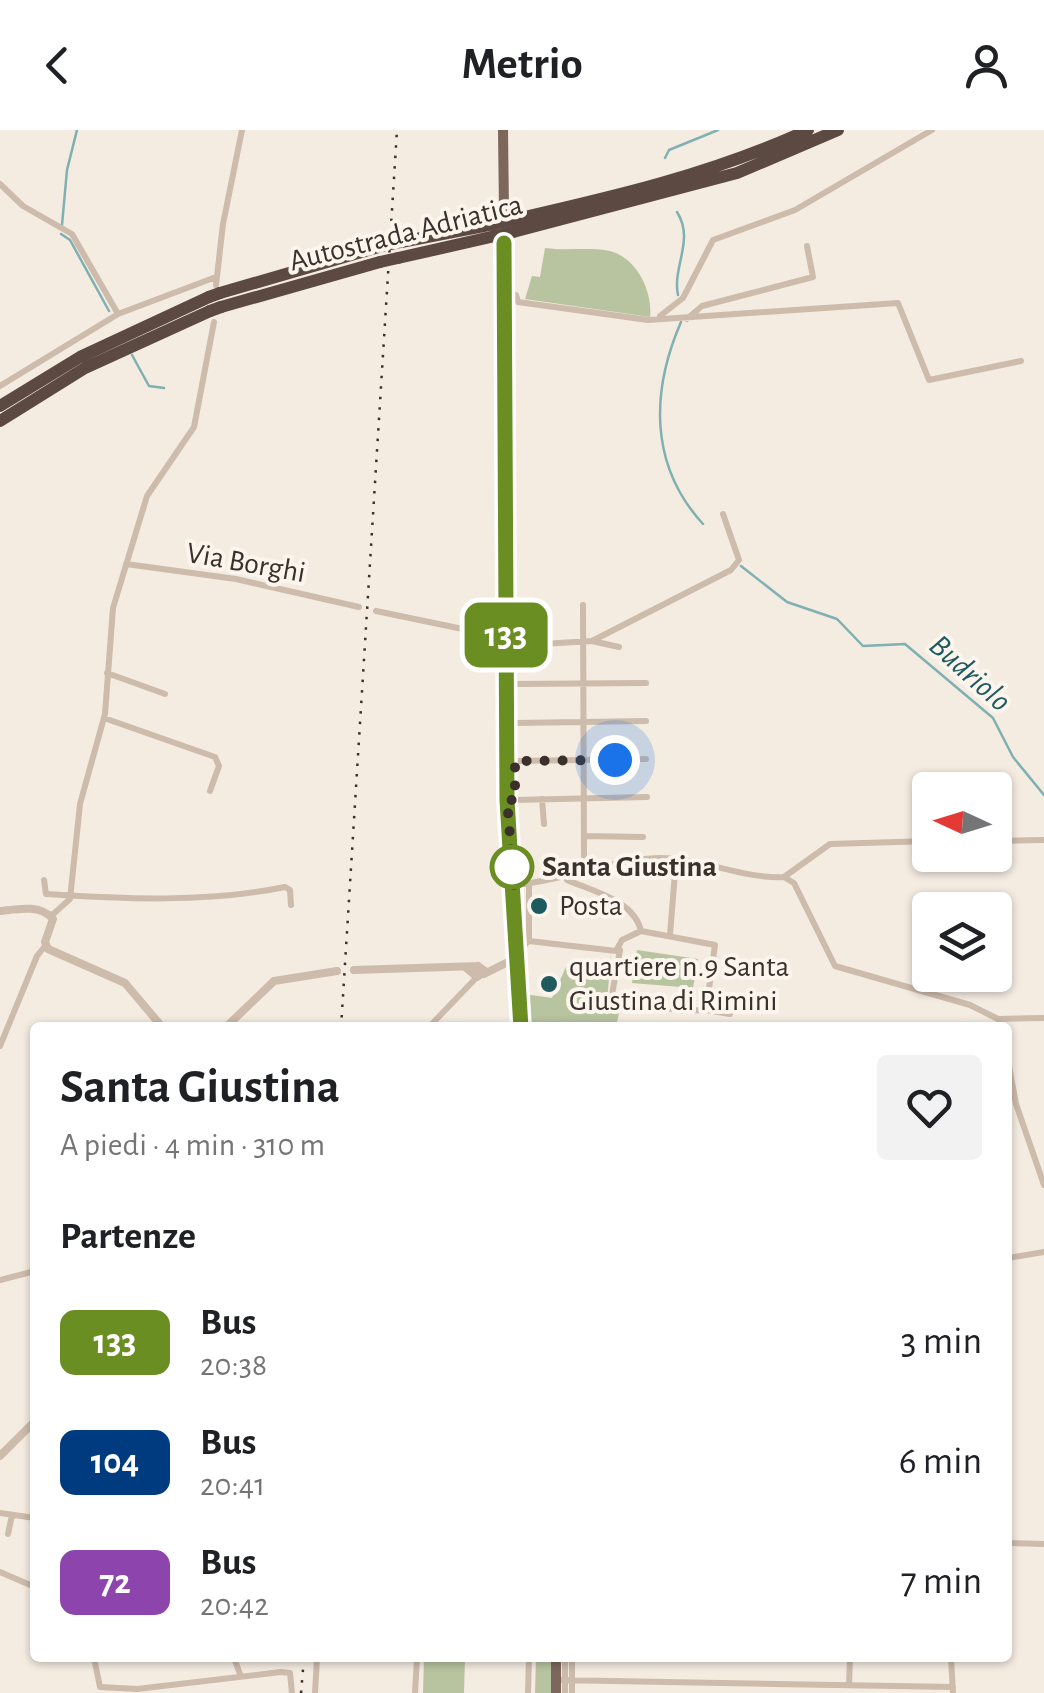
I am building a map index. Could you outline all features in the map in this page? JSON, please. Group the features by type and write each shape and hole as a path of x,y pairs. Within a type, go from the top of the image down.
{"highway":[{"name":"Autostrada Adriatica","path":"0,421 85,368 215,299 398,258 638,191 735,161 808,130"},
{"name":"Autostrada Adriatica","path":"0,406 80,357 215,299 382,246 504,227 737,173 838,130"}],"main road":[{"path":"503,130 511,800 521,1022"},
{"path":"556,1693 565,1680 558,1662"}],"street":[{"path":"0,1046 37,956 46,946 51,916 70,899 80,804 104,718 109,628 156,476 194,428 242,130"},
{"path":"659,317 683,298 714,240 795,210 932,130"},
{"path":"0,184 23,206 72,234 118,314"},
{"path":"686,320 702,306 813,277 807,246"},
{"path":"505,297 648,320 898,304 929,380 1020,361"},
{"path":"0,386 118,314 215,299"},
{"path":"588,641 737,565 723,514"},
{"name":"Via Borghi","path":"126,564 236,579 358,607"},
{"path":"584,605 588,641 583,683 584,856"},
{"path":"376,610 509,644 588,641 620,647"},
{"path":"512,610 509,644 515,761 511,800 647,797"},
{"path":"107,674 165,694"},
{"path":"514,684 646,683"},
{"path":"104,718 215,757 219,766 210,792"},
{"path":"514,723 646,721"},
{"path":"515,761 646,759"},
{"path":"542,800 544,824"},
{"path":"585,836 643,837"},
{"path":"1012,841 1044,840"},
{"path":"784,877 830,844 912,842"},
{"path":"514,885 566,879 611,863 676,860 784,877 794,884 835,966 916,993 970,1005 998,1022"},
{"path":"670,935 676,860"},
{"path":"566,879 621,905 638,918 641,931"},
{"path":"44,880 46,894 70,899 131,894 213,899 285,887 290,890 290,904"},
{"path":"433,1022 479,972 496,967 529,940 529,884"},
{"path":"0,911 31,909 51,916"},
{"path":"706,1010 715,946 641,931 622,940 611,1000 730,1014"},
{"path":"529,940 620,948"},
{"path":"46,946 125,983 158,1022"},
{"path":"354,970 462,966 479,972"},
{"path":"231,1022 274,982 338,971"},
{"path":"1009,1022 1044,1018"},
{"path":"1012,1082 1044,1185"},
{"path":"1012,1257 1044,1252"},
{"path":"0,1280 30,1272"},
{"path":"0,1456 30,1426"},
{"path":"0,1513 30,1517"},
{"path":"8,1534 12,1515"},
{"path":"1012,1543 1044,1544"},
{"path":"1033,1544 1044,1554"},
{"path":"0,1572 30,1584"},
{"path":"95,1662 100,1688 137,1689 240,1674 290,1673 292,1693"},
{"path":"236,1662 240,1674"},
{"path":"315,1693 317,1662"},
{"path":"415,1693 416,1662"},
{"path":"528,1662 528,1693"},
{"path":"567,1662 568,1693"},
{"path":"850,1662 850,1685"},
{"path":"565,1680 953,1690 951,1662"}],"green space":[{"path":"545,248 603,250 620,255 635,268 646,287 650,317 525,299 532,276 540,277"},
{"path":"637,950 698,959 693,988 632,983"},
{"path":"611,953 607,1002 621,1004 617,1022 526,1022 524,994 552,998 566,967 608,972"},
{"path":"424,1662 465,1662 464,1693 423,1693"},
{"path":"536,1662 551,1662 552,1693 535,1693"}],"waterway":[{"path":"62,225 67,170 77,130"},
{"name":"Budriolo","path":"665,158 669,150 718,130"},
{"name":"Budriolo","path":"677,212 684,233 678,295"},
{"path":"61,234 70,240 109,311"},
{"name":"Budriolo","path":"681,322 664,374 660,427 673,477 703,524"},
{"path":"132,355 149,386 164,388"},
{"name":"Budriolo","path":"741,566 787,602 837,619 863,646 905,644 993,718 1013,757 1044,795"}],"railway":[{"path":"341,1022 397,130"},
{"path":"301,1693 304,1662"}],"bus line":[{"name":"133","path":"504,243 507,800 520,1022"}],"place":[{"name":"Santa Giustina","path":"512,867"},
{"name":"Posta","path":"539,906"},
{"name":"quartiere n.9 Santa Giustina di Rimini","path":"549,984"}],"route":[{"path":"512,867 514,885 507,800 515,800 515,761 615,760"}]}
